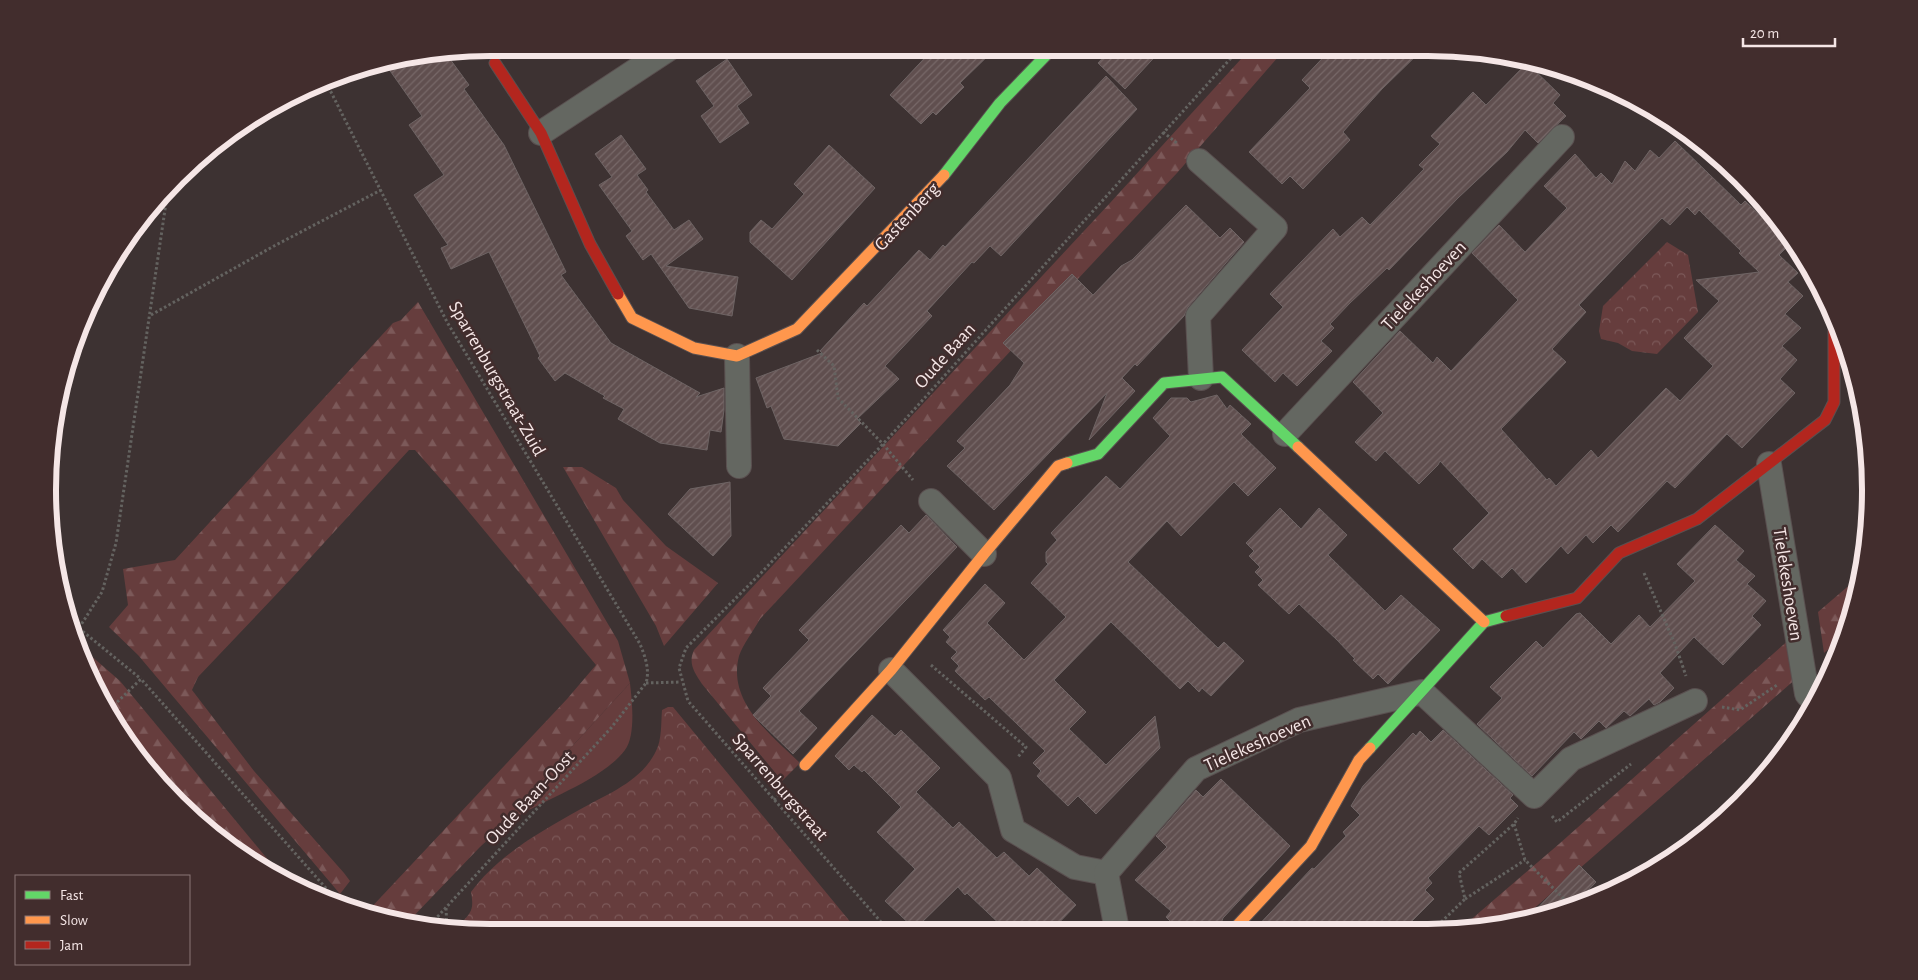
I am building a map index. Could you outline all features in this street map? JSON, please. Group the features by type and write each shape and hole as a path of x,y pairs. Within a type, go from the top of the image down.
{"street":[{"path":"541,133 658,56"},
{"name":"Gastenberg","path":"737,356 797,329 936,185 1000,103 1044,56"},
{"path":"495,63 541,133 590,244 632,318 694,348 737,356 739,466"},
{"name":"Tielekeshoeven","path":"1285,434 1562,137"},
{"path":"1200,161 1275,228 1198,316 1201,378"},
{"path":"1239,924 1311,846 1359,760 1484,622 1577,598 1619,553 1697,519 1825,420 1834,402 1834,338"},
{"path":"805,765 891,670 984,554 1058,466 1098,454 1164,383 1201,378 1222,378 1285,434 1484,622"},
{"name":"Tielekeshoeven","path":"1769,464 1807,694 1810,696"},
{"path":"931,501 984,554"},
{"path":"891,670 999,778 1014,830 1075,867 1106,873 1117,924"},
{"path":"1422,692 1534,796 1571,760 1695,701"},
{"name":"Tielekeshoeven","path":"1106,873 1196,769 1299,720 1422,692"}],"path":[{"name":"Oude Baan","path":"682,682 679,668 686,648 761,573 883,444 1233,56"},
{"name":"Sparrenburgstraat-Zuid","path":"328,87 448,322 640,644 645,656 648,676 646,683"},
{"path":"150,315 274,246 381,190"},
{"path":"166,202 116,543 102,592 79,628 141,679 331,893"},
{"path":"797,329 834,366 838,398 883,444 931,501"},
{"path":"910,647 1026,747 999,778"},
{"path":"1695,701 1740,710 1803,668"},
{"path":"113,706 141,679"},
{"path":"646,683 682,682"},
{"name":"Sparrenburgstraat","path":"682,682 688,701 883,924"},
{"name":"Oude Baan-Oost","path":"435,920 611,728 646,683"},
{"path":"1465,899 1459,873 1514,824 1534,796"},
{"path":"1514,824 1525,860 1566,901"},
{"path":"1440,924 1465,899 1525,860"},
{"path":"446,908 447,921"}],"green space":[{"path":"1244,56 1279,56 1177,173 760,619 739,656 737,673 739,688 745,703 754,716 800,763 782,781 702,684 694,671 692,663 694,650 1110,203"},
{"path":"1667,242 1688,255 1698,312 1657,354 1632,351 1618,343 1601,339 1599,331 1603,306"},
{"path":"418,302 618,641 630,683 479,848 413,916 372,907 567,699 596,665 415,450 409,450 198,677 192,690 254,771 350,881 340,894 138,655 109,627 128,605 123,569 175,560 393,323 401,320"},
{"path":"563,467 582,467 616,488 623,500 666,546 718,583 664,646 656,626"},
{"path":"1851,584 1833,645 1824,653 1818,612"},
{"path":"1792,637 1798,677 1531,911 1468,922"},
{"path":"88,653 120,681 273,866 249,851 204,816 164,776 129,731 114,707"},
{"path":"630,683 632,727 631,736 625,750 614,762 584,782 504,825 479,848"},
{"path":"673,707 852,924 461,923 471,910 471,892 493,867 506,856 549,827 622,786 642,771 650,762 658,747 662,710"}],"building":[{"path":"927,56 988,56 960,83 964,87 936,115 933,112 921,124 890,95"},
{"path":"1105,56 1156,56 1125,89 1098,63"},
{"path":"1324,56 1416,56 1382,89 1343,132 1350,140 1303,189 1290,176 1282,184 1249,152 1310,88 1302,80"},
{"path":"449,58 469,85 464,89 504,145 566,272 561,275 611,343 700,393 696,397 724,388 721,432 710,430 707,450 660,443 618,419 624,409 603,398 605,396 565,373 555,381 538,358 540,356 489,252 451,269 441,248 448,245 414,195 444,175 409,125 422,116 389,69"},
{"path":"727,59 752,95 737,106 749,123 720,143 701,116 714,106 696,81"},
{"path":"1523,67 1534,70 1560,95 1553,103 1566,116 1538,143 1525,130 1507,152 1458,198 1389,270 1387,268 1350,303 1330,324 1334,328 1321,341 1332,351 1297,386 1283,373 1275,382 1242,350 1283,307 1270,294 1333,229 1340,237 1362,217 1370,225 1424,169 1419,165 1440,144 1431,136 1473,92 1486,105"},
{"path":"1106,76 1137,109 1001,256 990,246 974,263 972,262 927,311 932,316 885,366 899,379 857,419 861,423 838,446 784,439 771,406 767,408 756,378 822,353 820,351 864,303 867,306 919,250 930,260 943,245 945,247"},
{"path":"621,135 646,169 637,175 648,190 646,192 674,230 689,220 703,239 666,266 738,277 732,316 689,308 651,254 643,260 626,236 632,231 599,185 612,177 595,154"},
{"path":"1675,141 1741,205 1745,201 1774,229 1787,247 1779,255 1798,273 1788,282 1803,296 1785,314 1801,328 1782,346 1797,360 1780,379 1795,393 1742,448 1727,434 1675,488 1667,481 1618,532 1611,525 1593,543 1586,535 1568,554 1561,546 1526,583 1512,568 1502,578 1482,559 1473,569 1453,549 1489,513 1440,461 1419,484 1385,451 1376,461 1355,442 1383,413 1353,382 1400,331 1433,363 1437,357 1451,371 1518,300 1472,253 1499,225 1525,252 1567,208 1544,186 1575,154 1596,178 1601,173 1612,184 1625,161 1635,171 1650,150 1659,158","holes":["1687,207 1695,215 1699,210 1741,251 1739,253 1759,272 1696,280 1719,301 1684,338 1713,366 1680,401 1666,388 1598,458 1591,450 1556,486 1549,478 1547,480 1501,429 1566,362 1552,349 1586,312 1579,305 1662,218 1670,225"]},
{"path":"829,145 875,188 792,280 750,242 750,232 761,220 772,229 804,194 794,184"},
{"path":"1186,205 1220,238 1230,228 1244,242 1188,307 1184,316 1137,366 1135,364 1122,378 1135,391 1089,440 1107,393 994,510 947,466 965,448 957,441 1010,385 1024,363 1003,343 1072,274 1093,295 1121,266 1132,260"},
{"path":"1217,395 1227,409 1230,405 1251,424 1241,434 1276,468 1248,496 1234,482 1181,536 1167,521 1128,562 1218,648 1224,642 1244,661 1211,696 1202,688 1199,692 1188,681 1180,689 1111,622 1054,680 1086,712 1069,729 1106,765 1155,716 1160,748 1096,814 1078,796 1068,806 1037,776 1041,771 1033,763 1045,751 989,697 985,700 955,671 959,666 951,658 957,652 946,642 950,637 943,630 985,584 1005,603 987,623 1024,660 1066,617 1031,583 1048,564 1046,562 1046,552 1057,540 1051,533 1106,476 1120,489 1170,436 1153,418 1171,398 1187,398 1191,402"},
{"path":"730,482 731,536 713,556 668,514 690,489"},
{"path":"1280,508 1301,529 1319,508 1347,535 1328,555 1385,611 1401,595 1440,630 1388,684 1378,674 1373,679 1353,660 1355,659 1337,640 1299,604 1289,614 1258,585 1263,580 1255,572 1260,567 1249,556 1254,551 1246,543"},
{"path":"926,515 957,547 799,711 817,728 793,754 753,715 771,696 763,688 809,640 799,630 901,525 909,533"},
{"path":"1715,525 1744,551 1736,560 1755,576 1747,584 1766,601 1752,616 1761,625 1723,665 1694,637 1660,673 1674,688 1660,702 1654,705 1649,699 1630,716 1624,711 1606,728 1599,721 1581,739 1574,732 1532,776 1477,724 1502,698 1490,687 1536,641 1543,648 1576,614 1580,613 1611,644 1639,615 1650,627 1695,581 1677,564"},
{"path":"872,715 895,736 901,730 940,768 916,792 953,828 959,822 997,858 1004,852 1029,876 1037,868 1076,905 1058,924 1000,924 958,887 920,924 910,924 885,901 915,869 877,832 901,807 864,770 862,772 854,765 849,770 835,756"},
{"path":"1443,730 1513,795 1510,798 1518,806 1489,835 1479,826 1428,878 1432,883 1425,890 1434,899 1409,924 1260,924 1312,868 1314,869 1346,836 1343,832 1360,815 1351,806 1363,786 1413,733 1416,736 1420,731 1431,742"},
{"path":"1221,779 1290,846 1223,918 1221,924 1173,924 1166,917 1171,911 1135,880 1167,847 1156,836 1196,790 1203,797"},
{"path":"1579,865 1596,882 1584,895 1536,910"}],"traffic: fast":[{"path":"944,175 1000,103 1045,56"},
{"path":"1067,463 1098,454 1164,383 1222,377 1298,447"},
{"path":"1370,748 1484,622 1506,616"}],"traffic: slow":[{"path":"618,294 632,318 694,348 737,356 797,329 944,175"},
{"path":"1298,447 1484,622"},
{"path":"805,765 891,670 984,554 1058,466 1067,463"},
{"path":"1239,924 1311,846 1359,760 1370,748"}],"traffic: jam":[{"path":"495,63 541,133 590,244 618,294"},
{"path":"1506,616 1577,598 1619,553 1697,519 1825,420 1834,402 1834,338"}]}
